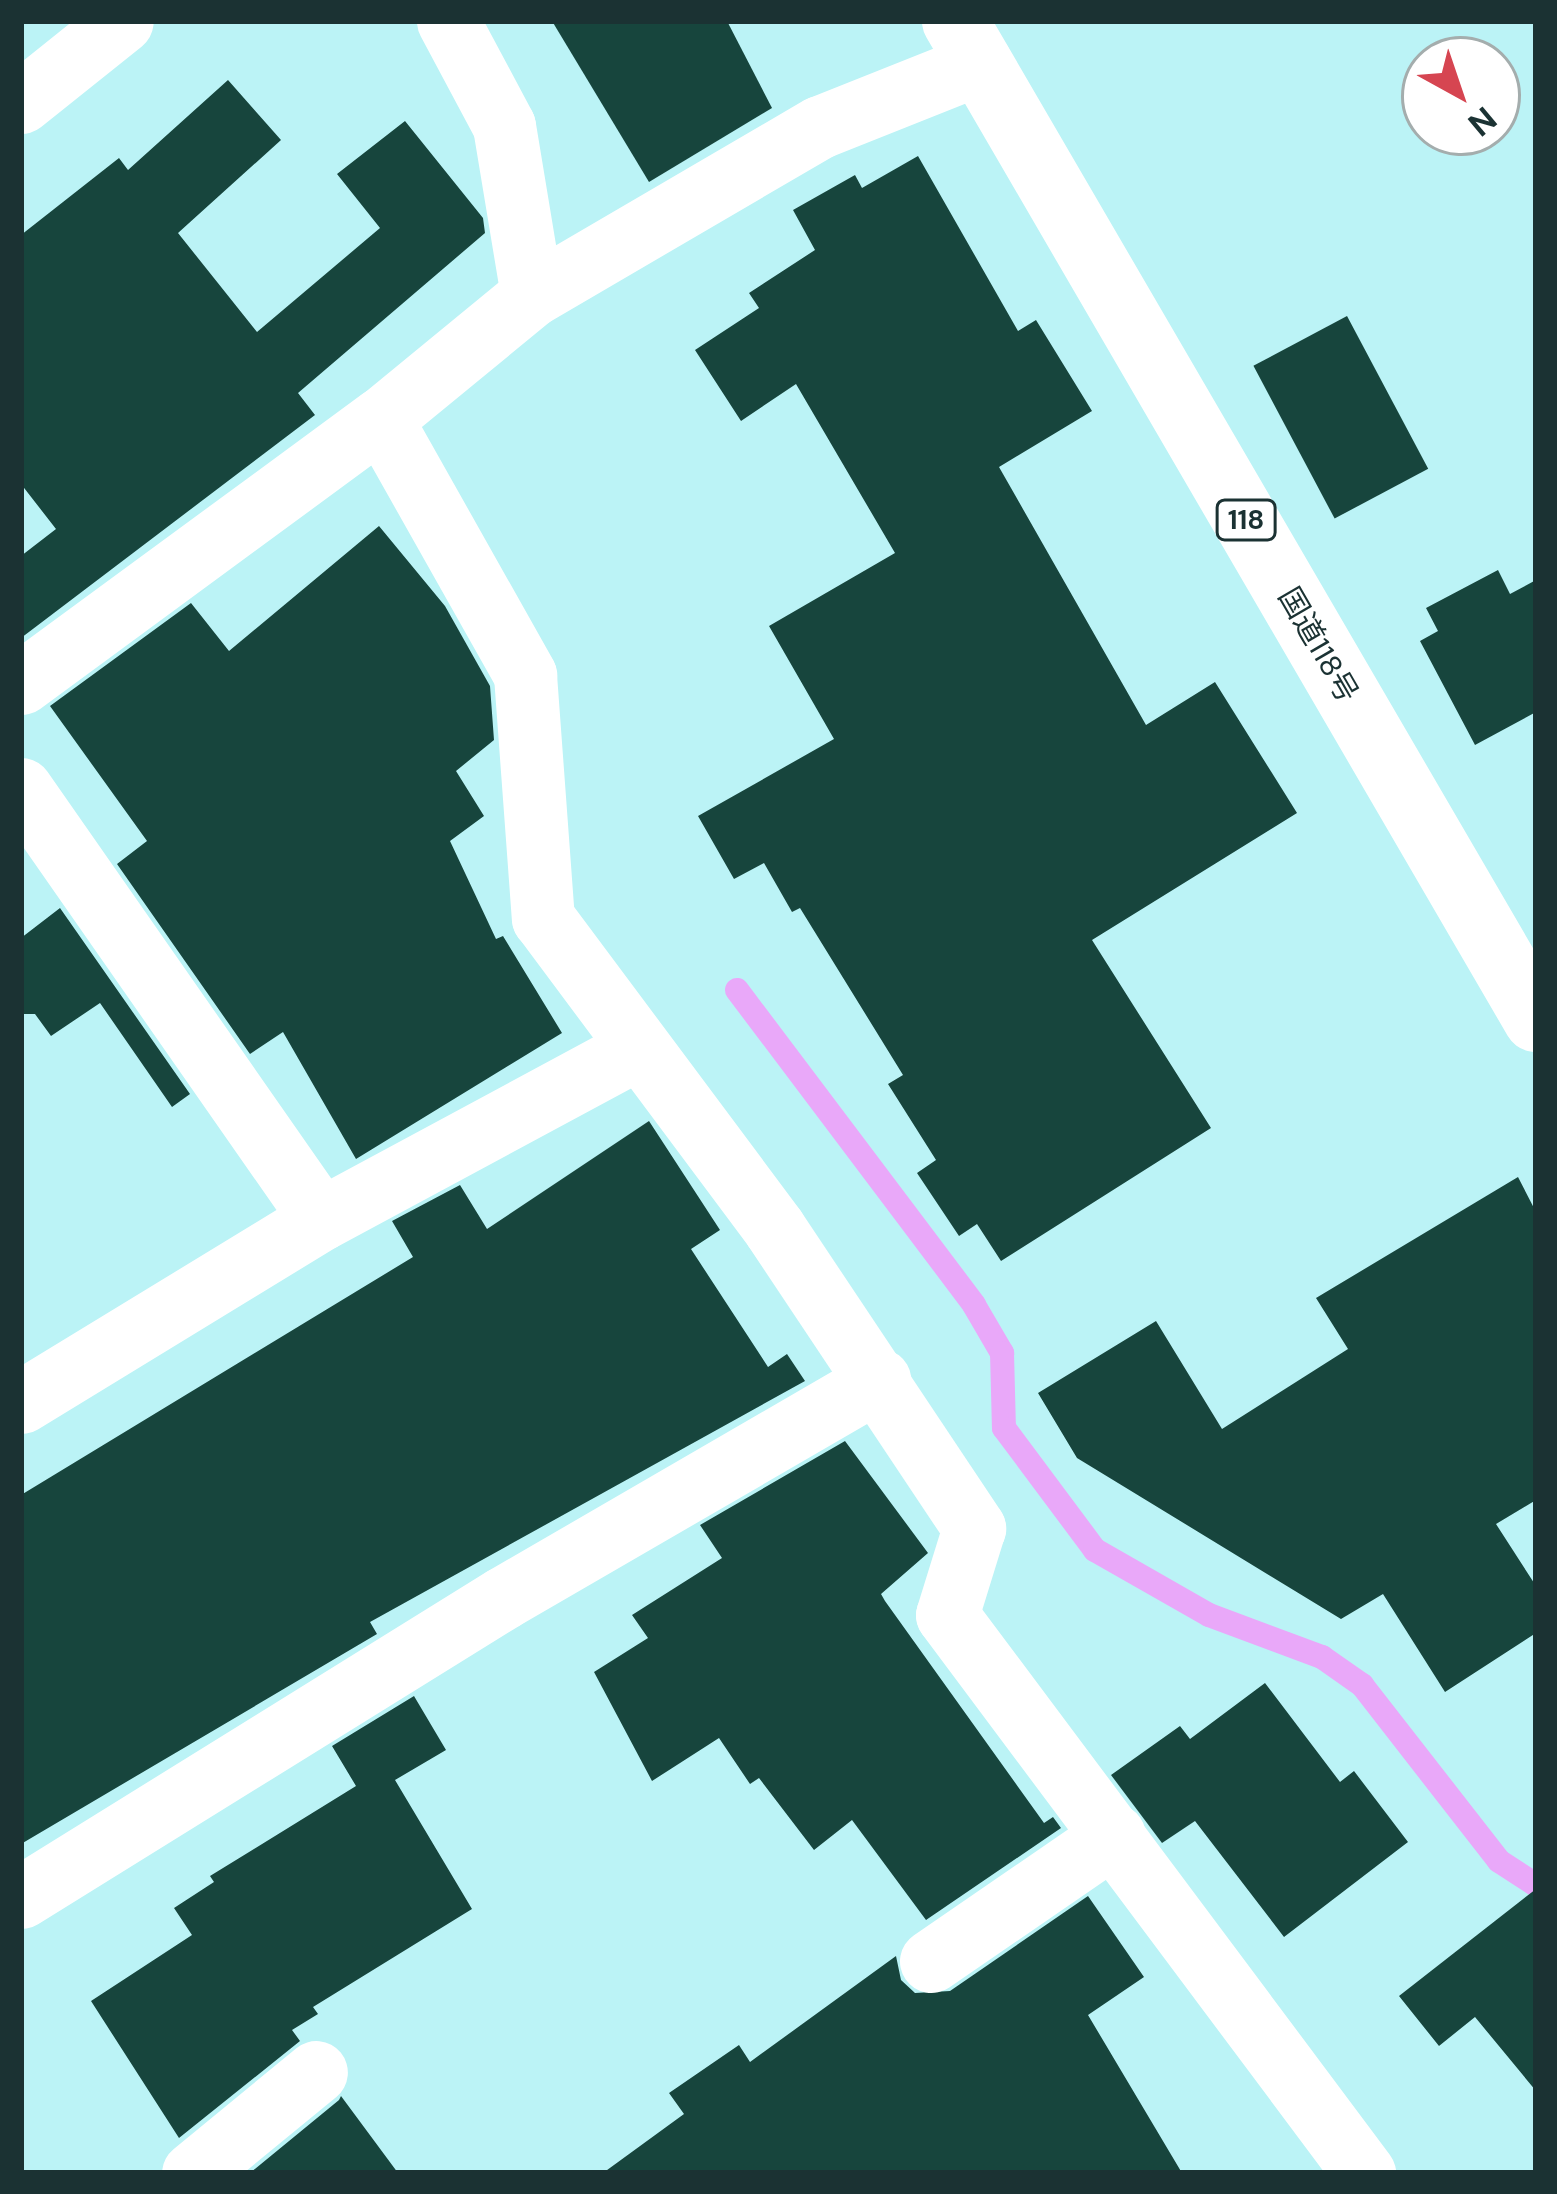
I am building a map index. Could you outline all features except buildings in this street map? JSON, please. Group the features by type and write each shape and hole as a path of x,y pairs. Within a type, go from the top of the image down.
{"highway":[{"name":"国道118号","path":"968,42 1536,1019"}],"street":[{"path":"21,102 122,21"},
{"path":"448,21 504,125 532,295"},
{"path":"21,683 381,419 532,295 968,42"},
{"path":"381,419 525,675 543,919 879,1380 974,1528 947,1616 1364,2173"},
{"path":"21,789 321,1219"},
{"path":"21,1402 321,1219 638,1048"},
{"path":"21,1897 502,1598 879,1380"},
{"path":"931,1961 1114,1835"},
{"path":"194,2173 316,2072"}],"waterway":[{"path":"737,990 974,1305 1002,1353 1004,1428 1095,1550 1209,1615 1322,1657 1362,1685 1499,1861 1536,1885"}]}
